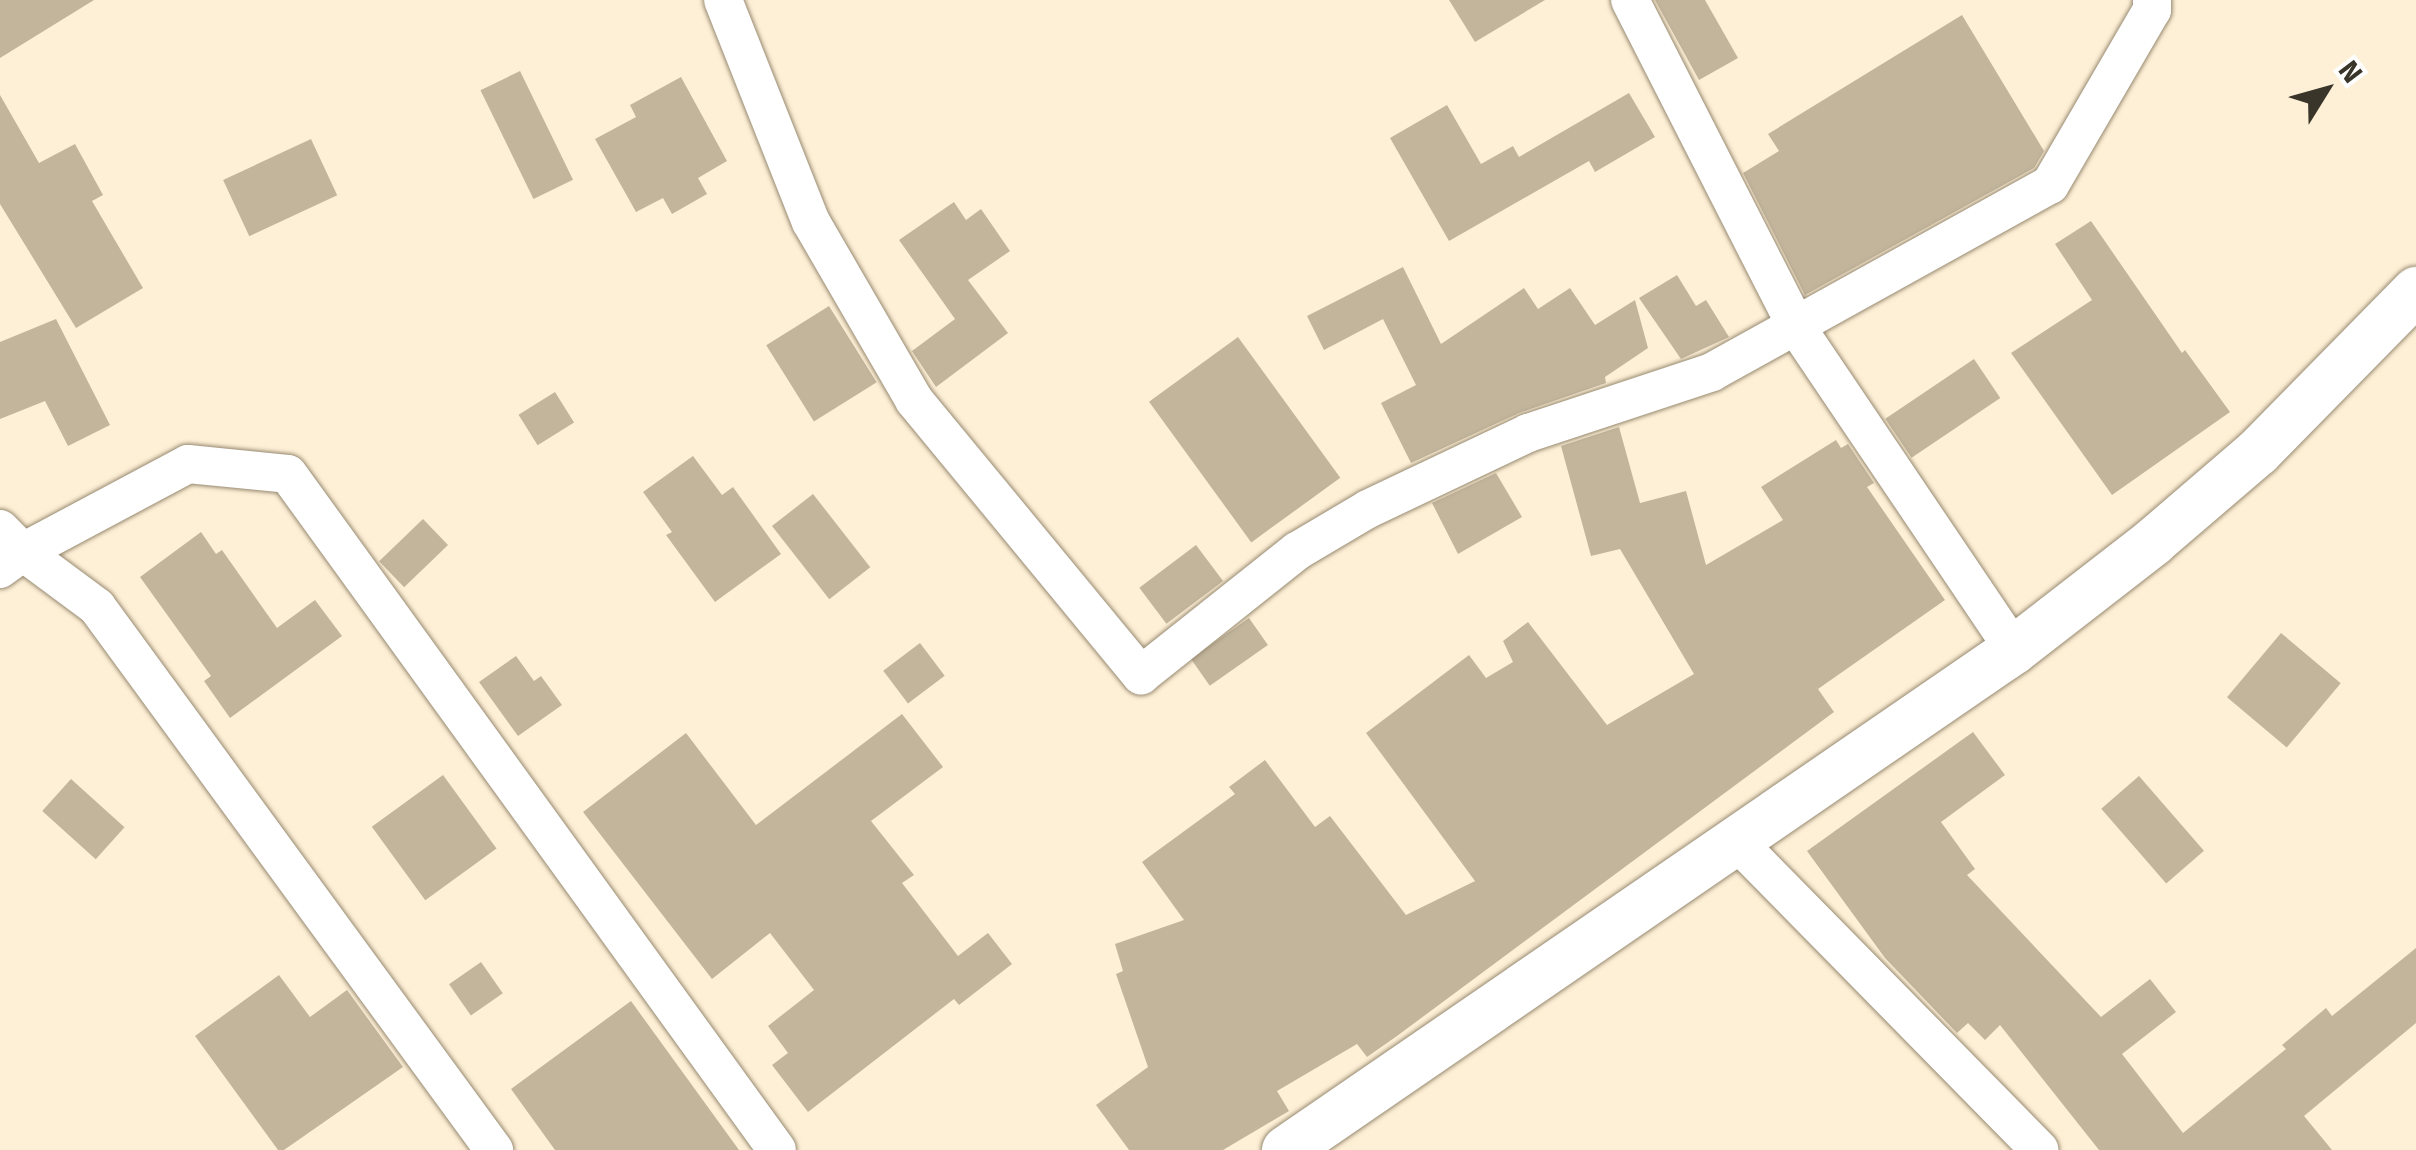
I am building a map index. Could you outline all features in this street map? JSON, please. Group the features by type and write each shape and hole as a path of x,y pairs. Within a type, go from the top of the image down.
{"street":[{"path":"723,0 811,222 914,400 1141,676 1297,552 1368,509 1528,433 1712,372 2050,185 2152,10 2152,0"},
{"path":"1630,0 1797,328 2014,650"},
{"path":"1286,1150 2014,650 2153,542 2258,452 2346,367 2416,291"},
{"path":"8,550 188,464 288,474 777,1150"},
{"path":"8,550 97,606 494,1150"},
{"path":"1736,841 2040,1150"}],"building":[{"path":"0,0 94,0 0,58"},
{"path":"1449,0 1545,0 1475,42"},
{"path":"1655,0 1705,0 1738,58 1699,80"},
{"path":"1962,15 2044,151 2034,168 1805,295 1743,173 1779,151 1768,134"},
{"path":"520,71 573,180 533,199 480,90"},
{"path":"681,77 727,161 698,178 707,194 672,214 663,198 636,212 595,139 636,117 630,105"},
{"path":"1629,93 1655,137 1595,172 1589,161 1449,241 1390,138 1447,105 1481,164 1513,146 1519,157"},
{"path":"0,95 39,163 75,144 103,195 92,201 143,288 76,328 0,204"},
{"path":"311,139 337,195 249,236 223,180"},
{"path":"954,202 966,220 981,209 1010,251 968,280 1008,333 936,387 912,351 955,319 899,240"},
{"path":"2091,221 2182,353 2185,350 2230,412 2112,495 2011,353 2092,300 2055,244"},
{"path":"1403,267 1441,344 1524,288 1538,309 1570,288 1595,325 1635,300 1648,348 1605,377 1606,383 1519,413 1411,463 1381,403 1416,385 1383,319 1324,350 1307,316"},
{"path":"1677,275 1696,306 1706,300 1729,337 1681,359 1639,298"},
{"path":"829,306 877,382 814,422 766,345"},
{"path":"56,319 110,425 68,446 45,401 0,419 0,342"},
{"path":"1238,337 1340,478 1251,542 1149,402"},
{"path":"1974,359 2000,398 1912,458 1885,419"},
{"path":"555,392 574,423 538,445 519,415"},
{"path":"1619,427 1640,503 1686,491 1706,565 1783,520 1761,487 1836,440 1841,448 1848,444 1874,483 1867,487 1945,600 1818,689 1834,712 1397,1036 1367,1057 1357,1044 1277,1091 1289,1111 1223,1150 1129,1150 1096,1105 1148,1067 1116,974 1123,971 1115,944 1184,920 1142,862 1235,794 1229,787 1265,760 1315,827 1330,816 1406,915 1475,881 1366,733 1469,655 1486,678 1513,662 1503,641 1528,622 1607,725 1694,674 1620,549 1591,556 1561,446"},
{"path":"693,456 722,495 733,487 781,554 715,602 666,535 672,532 643,492"},
{"path":"1496,473 1522,517 1458,554 1432,503"},
{"path":"813,494 870,567 829,599 772,526"},
{"path":"423,519 448,545 404,587 379,561"},
{"path":"201,532 216,554 222,550 277,628 315,600 342,636 230,718 204,681 211,676 140,577"},
{"path":"1196,545 1223,581 1166,624 1139,588"},
{"path":"1249,618 1268,645 1210,686 1191,659"},
{"path":"2281,633 2341,683 2287,747 2227,697"},
{"path":"920,643 945,676 908,703 883,671"},
{"path":"516,656 534,681 541,676 562,705 518,736 479,682"},
{"path":"902,714 943,767 871,821 914,875 902,883 958,956 988,933 1012,964 959,1005 954,999 808,1112 772,1065 788,1053 768,1026 814,990 770,933 712,979 583,812 686,733 756,825"},
{"path":"1973,732 2005,775 1941,822 1975,869 1967,875 2101,1017 2150,979 2176,1012 2122,1054 2183,1133 2286,1049 2282,1045 2326,1008 2332,1016 2416,948 2416,1023 2304,1116 2332,1150 2099,1150 2000,1025 1985,1040 1968,1023 1957,1033 1885,958 1807,851"},
{"path":"443,775 496,849 425,900 372,827"},
{"path":"2139,776 2204,851 2166,884 2101,809"},
{"path":"71,779 125,827 96,859 42,811"},
{"path":"481,962 503,993 471,1015 449,984"},
{"path":"279,975 310,1017 347,990 403,1067 284,1150 278,1150 195,1036"},
{"path":"631,1001 739,1150 555,1150 511,1089"}]}
